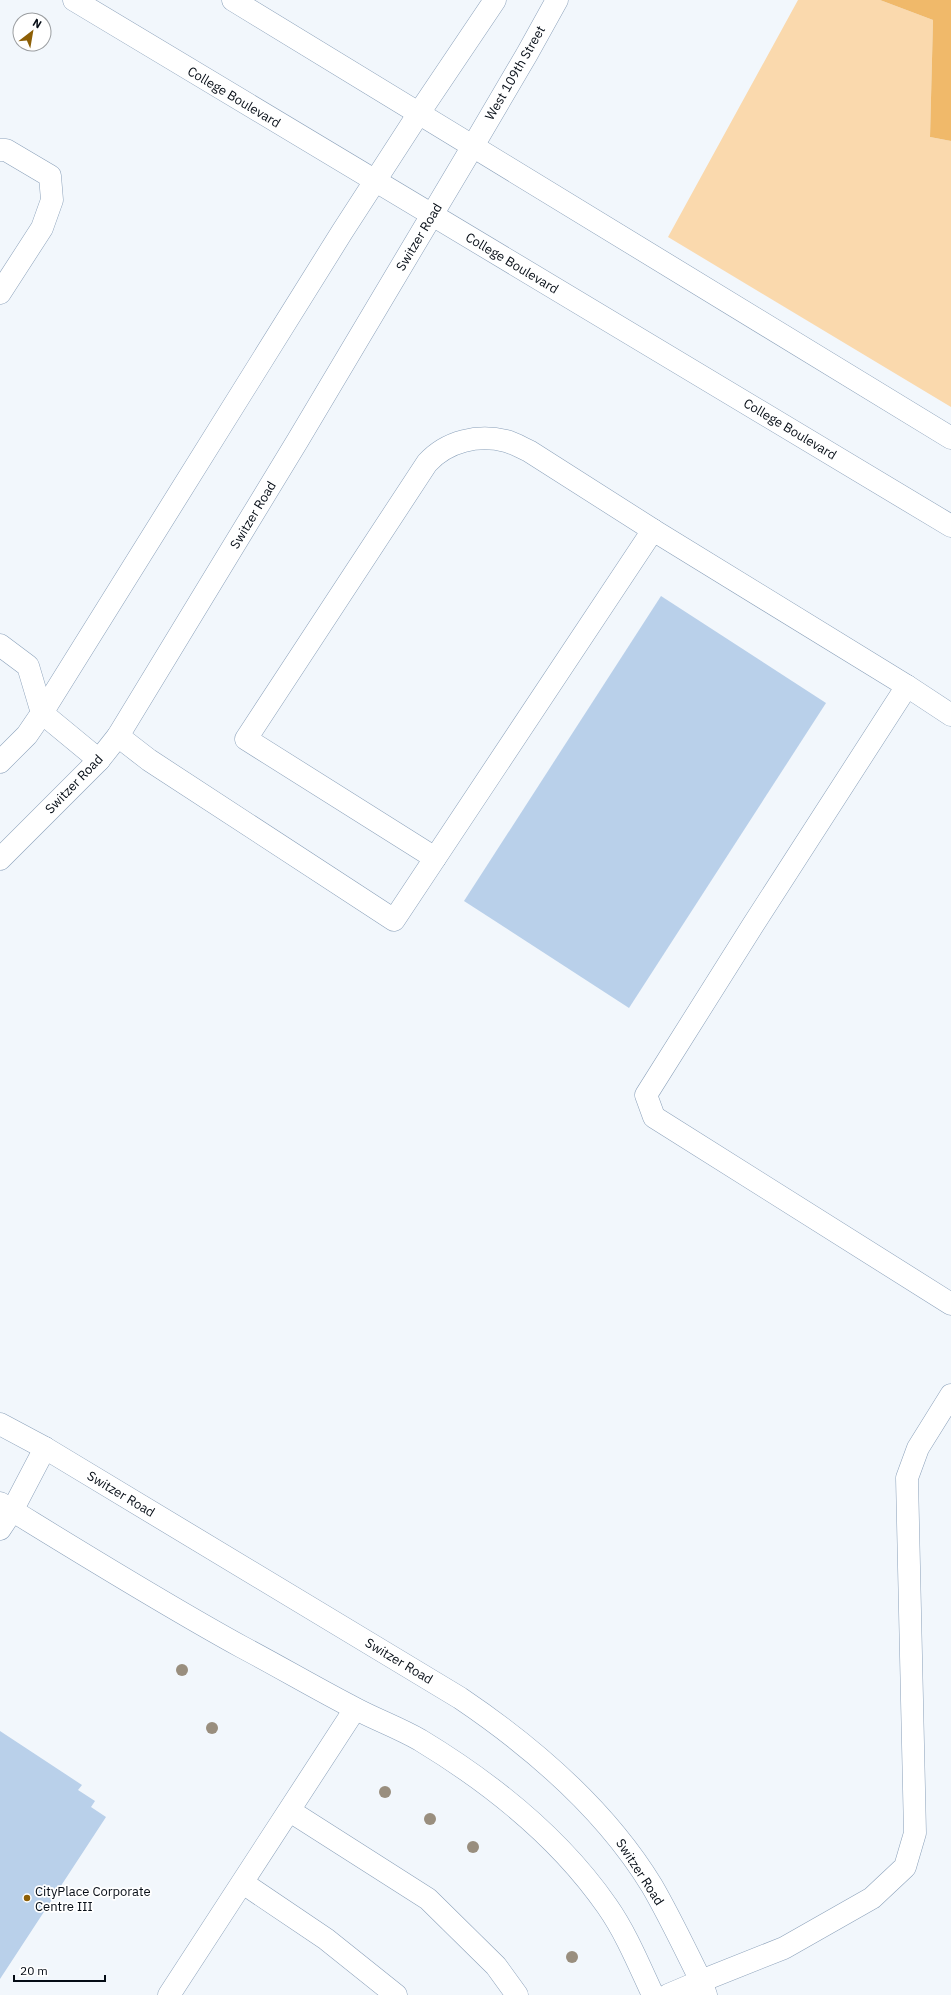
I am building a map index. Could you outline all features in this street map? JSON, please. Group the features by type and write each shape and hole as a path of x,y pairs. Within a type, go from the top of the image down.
{"main road":[{"name":"College Boulevard","path":"74,0 951,526"},
{"path":"233,0 951,438"},
{"path":"0,762 27,735 42,713 374,181 495,0"},
{"name":"West 109th Street","path":"473,146 557,0"},
{"name":"Switzer Road","path":"0,859 99,760 118,736 298,440 473,146"},
{"path":"0,150 6,150 50,176 52,200 42,228 0,293"},
{"path":"435,858 246,739 427,463 436,453 451,444 470,439 492,439 507,441 529,451 653,530 907,686 951,715"},
{"path":"118,736 149,760 394,920 653,530"},
{"path":"0,645 28,666 42,713 99,760"},
{"path":"907,686 753,925 646,1095 654,1117 951,1304"},
{"path":"668,1995 704,1988 784,1948 872,1898 905,1867 914,1833 907,1478 918,1448 951,1395"},
{"name":"Switzer Road","path":"0,1424 45,1448 460,1698 503,1727 568,1783 625,1846 652,1886 704,1988"},
{"path":"0,1529 6,1507 45,1448"},
{"path":"6,1507 227,1639 355,1709 418,1739 456,1764 510,1804 544,1833 583,1874 608,1907 628,1941 653,1995"},
{"path":"169,1995 355,1709"},
{"path":"290,1811 428,1899 496,1966 517,1995"},
{"path":"243,1882 326,1939 396,1995"}],"shaded area":[{"path":"798,0 880,0 933,20 930,137 951,141 951,407 668,237"},
{"path":"880,0 951,0 951,141 930,137 933,20"}],"building":[{"path":"661,596 826,703 629,1008 464,901"},
{"name":"CityPlace Corporate Centre III","path":"0,1731 82,1785 78,1790 95,1801 91,1807 106,1817 0,1979"}],"place":[{"name":"CityPlace Corporate Centre III","path":"27,1898"}]}
